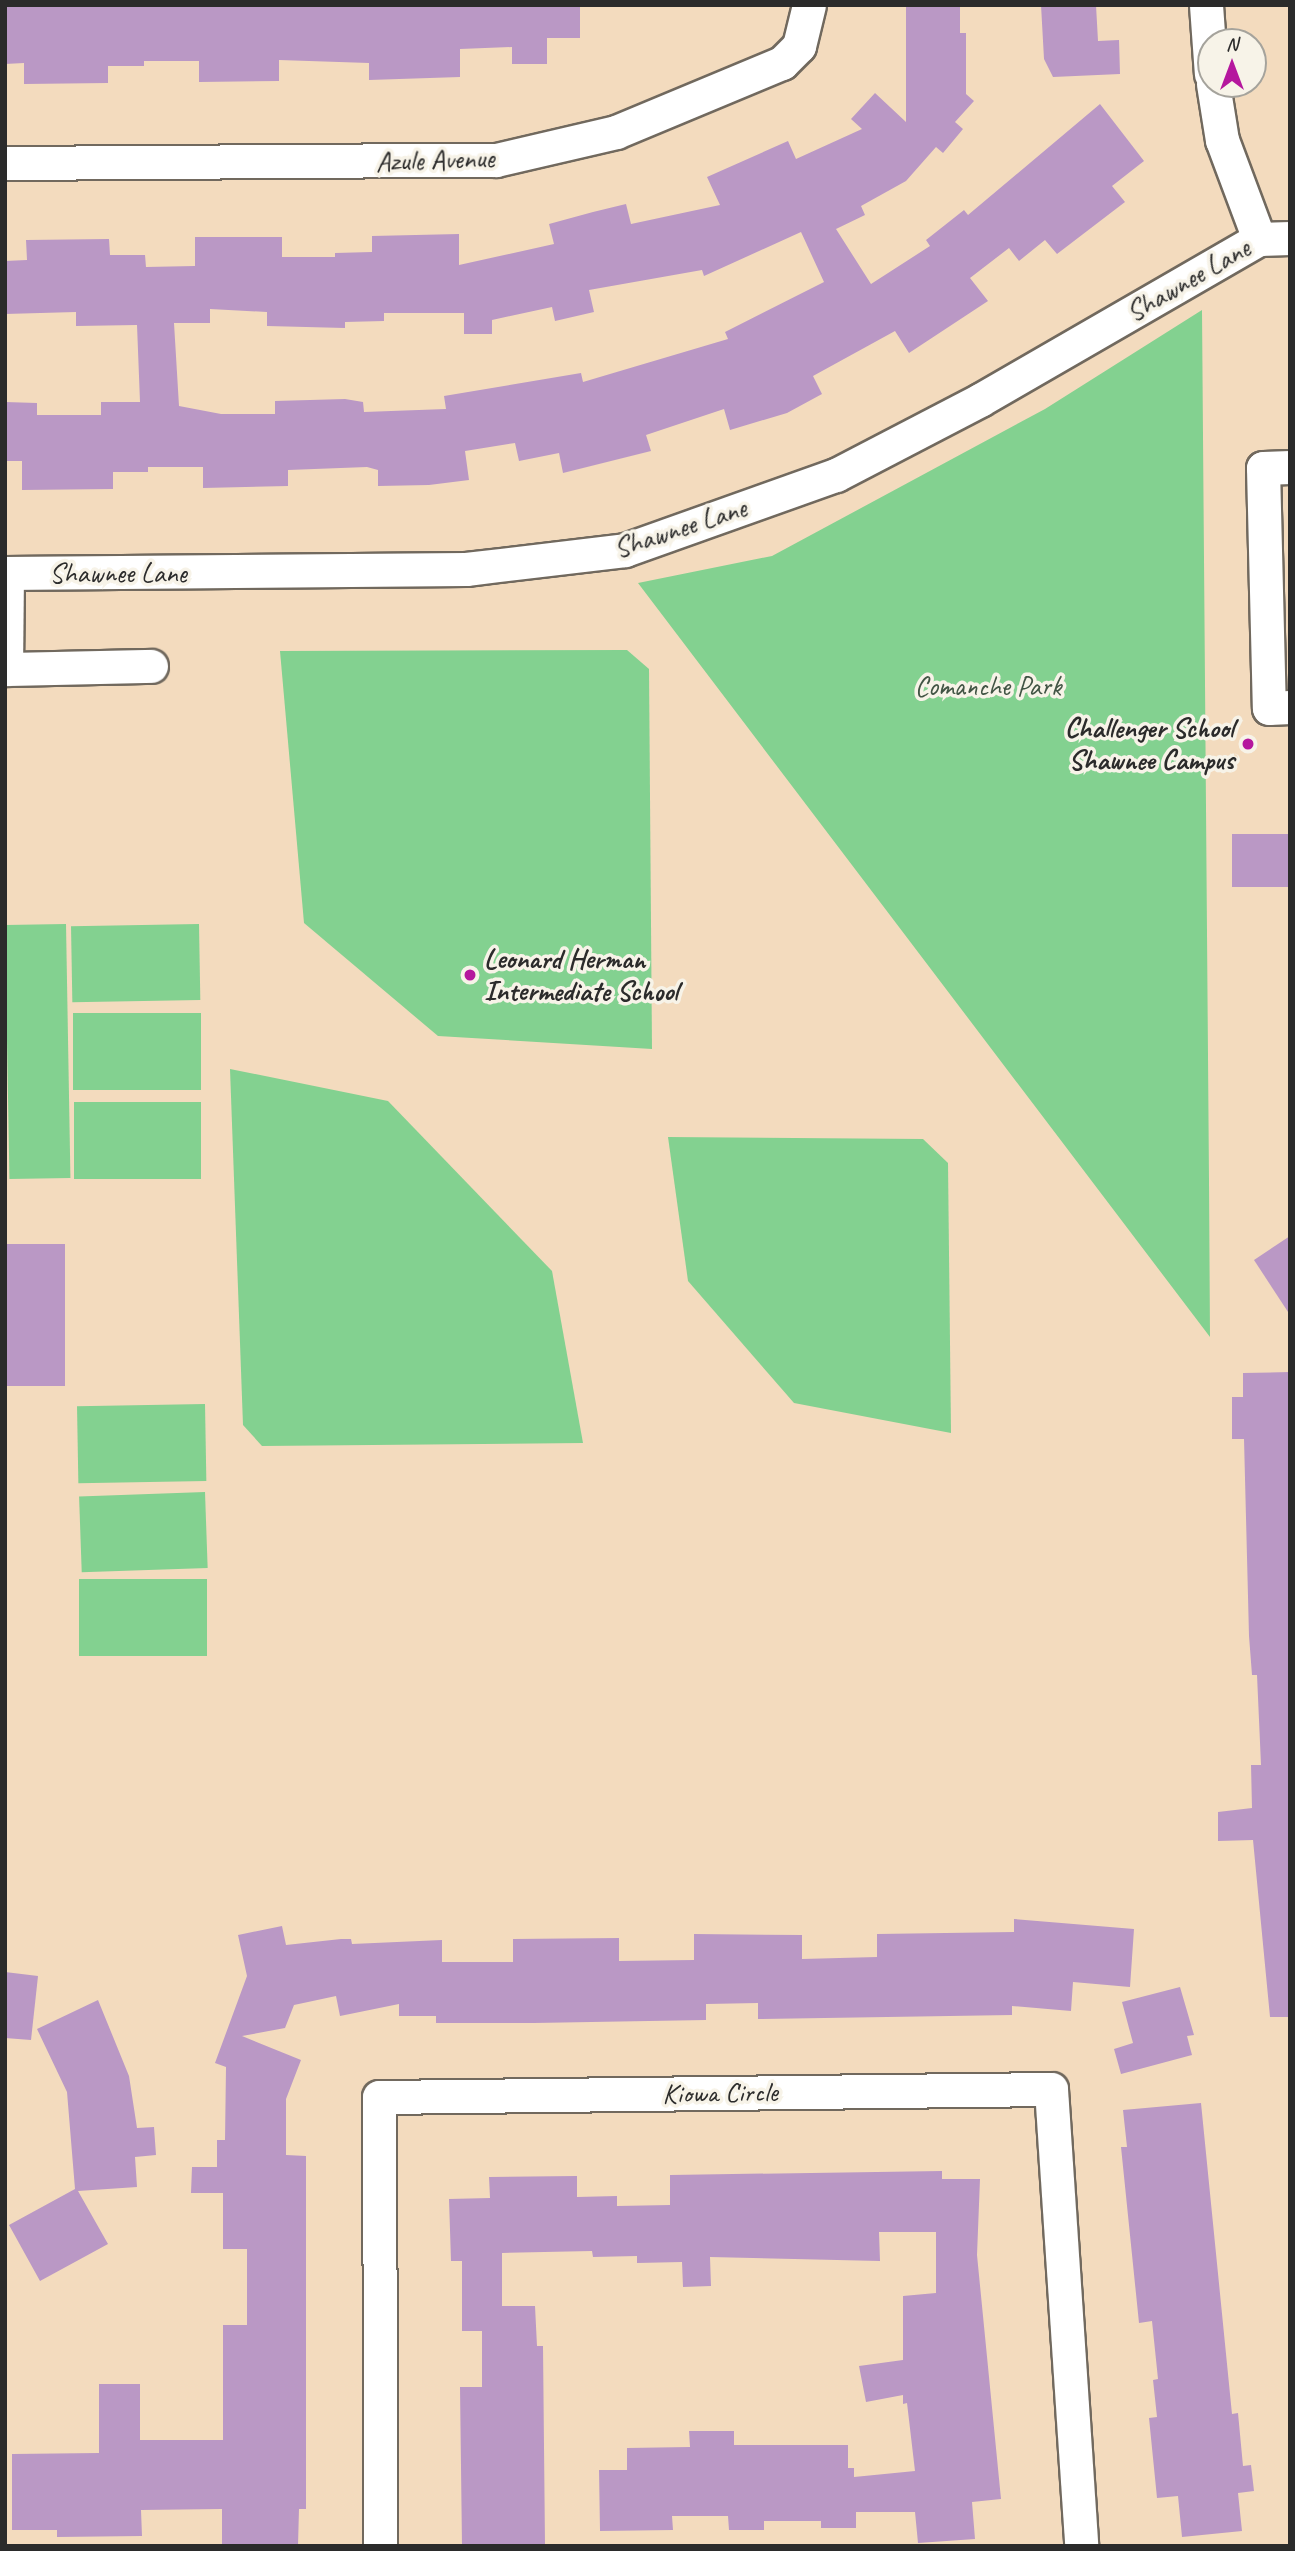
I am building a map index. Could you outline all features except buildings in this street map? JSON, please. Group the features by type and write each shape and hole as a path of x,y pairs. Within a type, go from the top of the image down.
{"street":[{"name":"Azule Avenue","path":"5,163 496,160 616,132 782,63 799,46 809,5"},
{"path":"1206,5 1208,28"},
{"path":"1215,98 1222,141 1275,238"},
{"name":"Shawnee Lane","path":"6,573 466,569 625,550 836,475 980,400 1275,238"},
{"path":"1290,467 1263,468 1269,708 1290,708"},
{"path":"6,573 6,669 151,666"},
{"name":"Kiowa Circle","path":"380,2546 379,2097 1051,2089 1081,2546"}],"green space":[{"name":"Comanche Park","path":"1202,310 1210,1337 638,583 772,556 1045,409"},
{"path":"627,650 649,669 652,1049 438,1036 304,923 280,651"},
{"path":"66,924 70,1178 9,1179 5,925"},
{"path":"199,924 200,1000 72,1002 71,926"},
{"path":"73,1013 201,1013 201,1090 73,1090"},
{"path":"230,1069 388,1101 552,1271 583,1443 262,1446 243,1425"},
{"path":"74,1102 201,1102 201,1179 74,1179"},
{"path":"668,1137 923,1139 948,1163 951,1433 794,1403 688,1281"},
{"path":"205,1404 206,1481 78,1483 77,1406"},
{"path":"205,1492 208,1568 82,1572 79,1496"},
{"path":"79,1579 207,1579 207,1656 79,1656"}],"place":[{"name":"Challenger School Shawnee Campus","path":"1248,744"},
{"name":"Leonard Herman Intermediate School","path":"470,975"}]}
